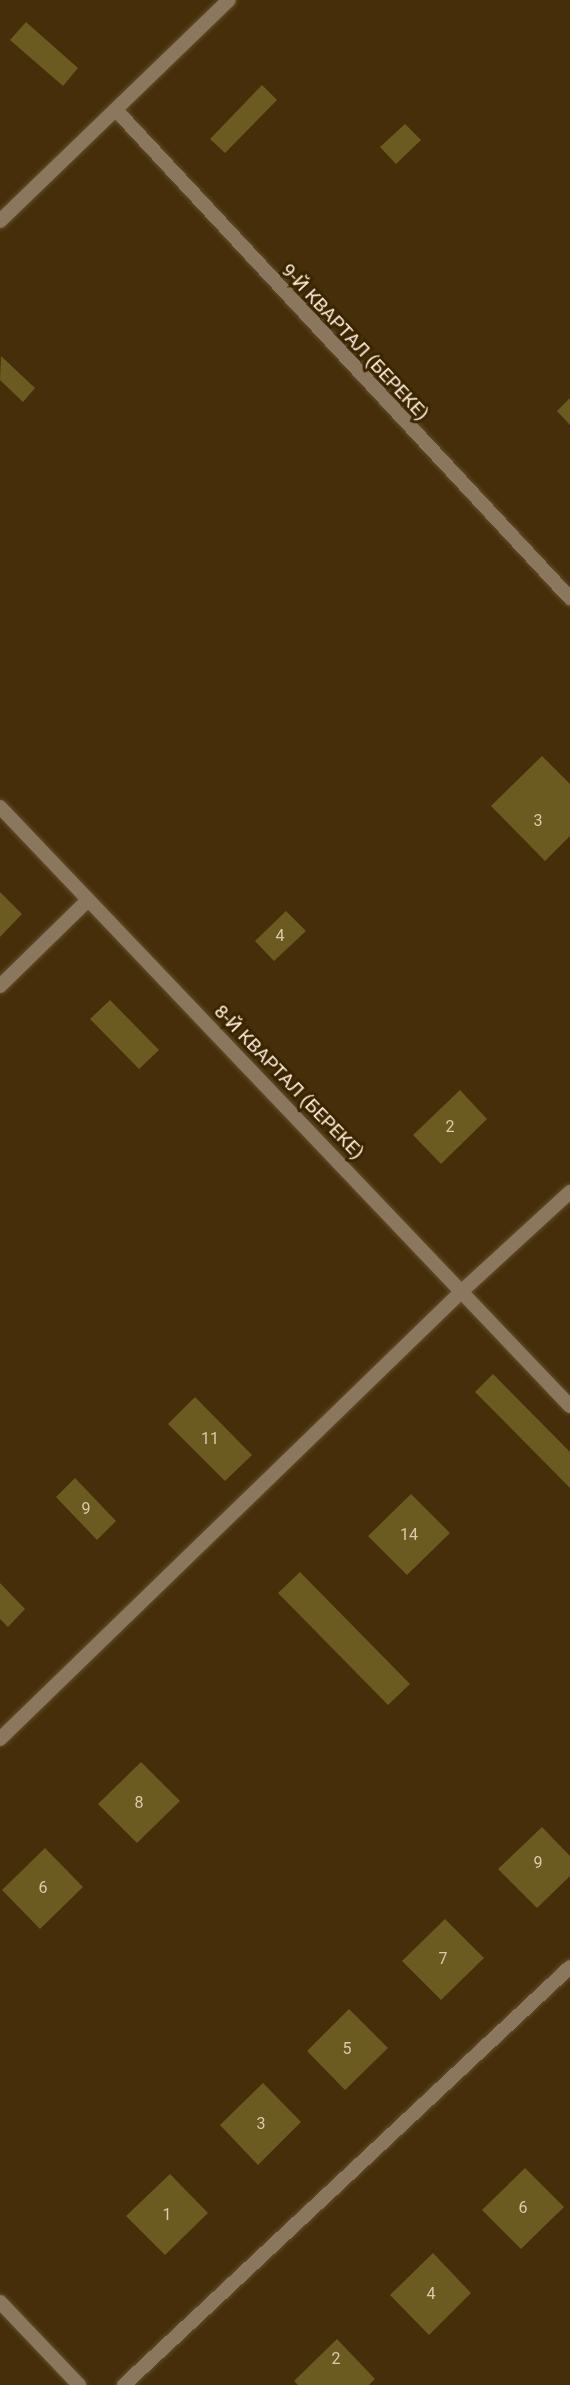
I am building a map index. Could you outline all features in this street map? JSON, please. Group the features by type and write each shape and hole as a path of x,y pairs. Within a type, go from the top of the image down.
{"street":[{"path":"0,221 229,0"},
{"name":"9-Й КВАРТАЛ (БЕРЕКЕ)","path":"116,110 570,598"},
{"name":"8-Й КВАРТАЛ (БЕРЕКЕ)","path":"0,807 570,1406"},
{"path":"0,986 88,900"},
{"path":"0,1739 462,1291 570,1192"},
{"path":"124,2385 570,1967"},
{"path":"0,2302 79,2385"}],"building":[{"path":"26,22 78,68 63,86 10,40"},
{"path":"262,85 277,100 225,153 210,139"},
{"path":"405,124 421,140 396,164 380,147"},
{"path":"1,356 35,388 23,402 0,380"},
{"path":"570,398 570,425 557,411"},
{"path":"542,756 570,784 570,836 545,861 491,806"},
{"path":"0,892 22,914 0,937"},
{"path":"286,911 306,931 274,961 255,941"},
{"path":"110,1000 159,1050 139,1069 90,1019"},
{"path":"460,1090 487,1119 441,1164 413,1135"},
{"path":"493,1374 570,1452 570,1488 475,1392"},
{"path":"195,1397 252,1455 225,1481 168,1424"},
{"path":"75,1478 116,1521 97,1540 56,1497"},
{"path":"411,1494 450,1533 407,1575 368,1536"},
{"path":"300,1572 410,1684 388,1705 278,1593"},
{"path":"0,1583 25,1609 8,1627 0,1619"},
{"path":"141,1762 180,1801 137,1843 98,1804"},
{"path":"542,1827 570,1856 570,1876 537,1908 498,1869"},
{"path":"45,1848 83,1887 40,1929 2,1890"},
{"path":"445,1919 484,1958 441,2000 402,1961"},
{"path":"349,2009 388,2048 345,2090 307,2051"},
{"path":"263,2083 301,2122 258,2165 220,2125"},
{"path":"525,2168 564,2207 521,2249 482,2210"},
{"path":"170,2174 208,2213 165,2255 126,2216"},
{"path":"433,2253 471,2293 429,2335 390,2295"},
{"path":"337,2339 375,2379 369,2385 298,2385 294,2381"}]}
